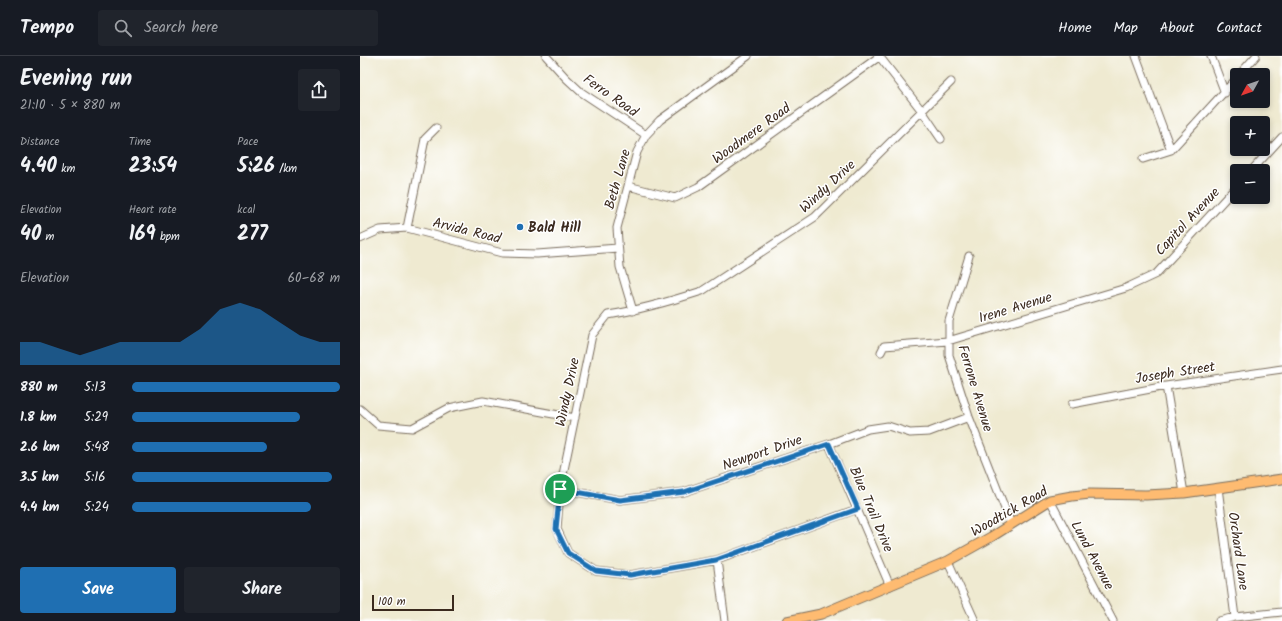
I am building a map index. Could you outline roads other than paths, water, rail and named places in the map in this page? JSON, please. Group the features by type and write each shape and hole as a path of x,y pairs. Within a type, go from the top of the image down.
{"main road":[{"name":"Woodtick Road","path":"787,621 821,614 948,561 992,537 1050,500 1090,494 1146,495 1184,493 1282,480"}],"street":[{"name":"Ferro Road","path":"546,56 581,92 646,135"},
{"name":"Beth Lane","path":"633,311 620,267 617,228 637,152 646,135 660,120 748,56"},
{"path":"880,56 922,111 941,139"},
{"name":"Woodmere Road","path":"628,186 675,198 698,187 880,56"},
{"path":"1136,56 1171,150"},
{"path":"1211,56 1225,93"},
{"path":"1246,68 1256,56"},
{"name":"Windy Drive","path":"858,509 716,560 630,575 596,571 568,553 556,529 560,489 592,335 608,315 633,311 702,291 815,217 951,82"},
{"path":"1143,159 1171,150 1230,87"},
{"path":"407,228 425,139 436,128"},
{"path":"1257,164 1282,137"},
{"name":"Capitol Avenue","path":"1156,274 1230,194"},
{"name":"Arvida Road","path":"360,239 380,230 407,228 502,252 537,254 618,248"},
{"name":"Ferrone Avenue","path":"969,256 949,321 949,355 969,417 1011,524"},
{"name":"Irene Avenue","path":"881,352 884,346 948,341 1126,288 1156,274"},
{"name":"Joseph Street","path":"1072,404 1166,386 1282,369"},
{"path":"1166,386 1184,493"},
{"path":"360,409 378,425 412,428 448,408 483,401 575,418"},
{"name":"Newport Drive","path":"560,489 620,500 684,492 829,444 868,429 888,426 910,433 929,432 969,417"},
{"name":"Blue Trail Drive","path":"829,444 890,586"},
{"name":"Orchard Lane","path":"1218,488 1235,617"},
{"name":"Lund Avenue","path":"1050,500 1113,621"},
{"path":"716,560 725,621"},
{"path":"948,561 975,621"},
{"path":"1219,621 1235,617 1282,612"}],"place":[{"name":"Bald Hill","path":"520,227"}]}
